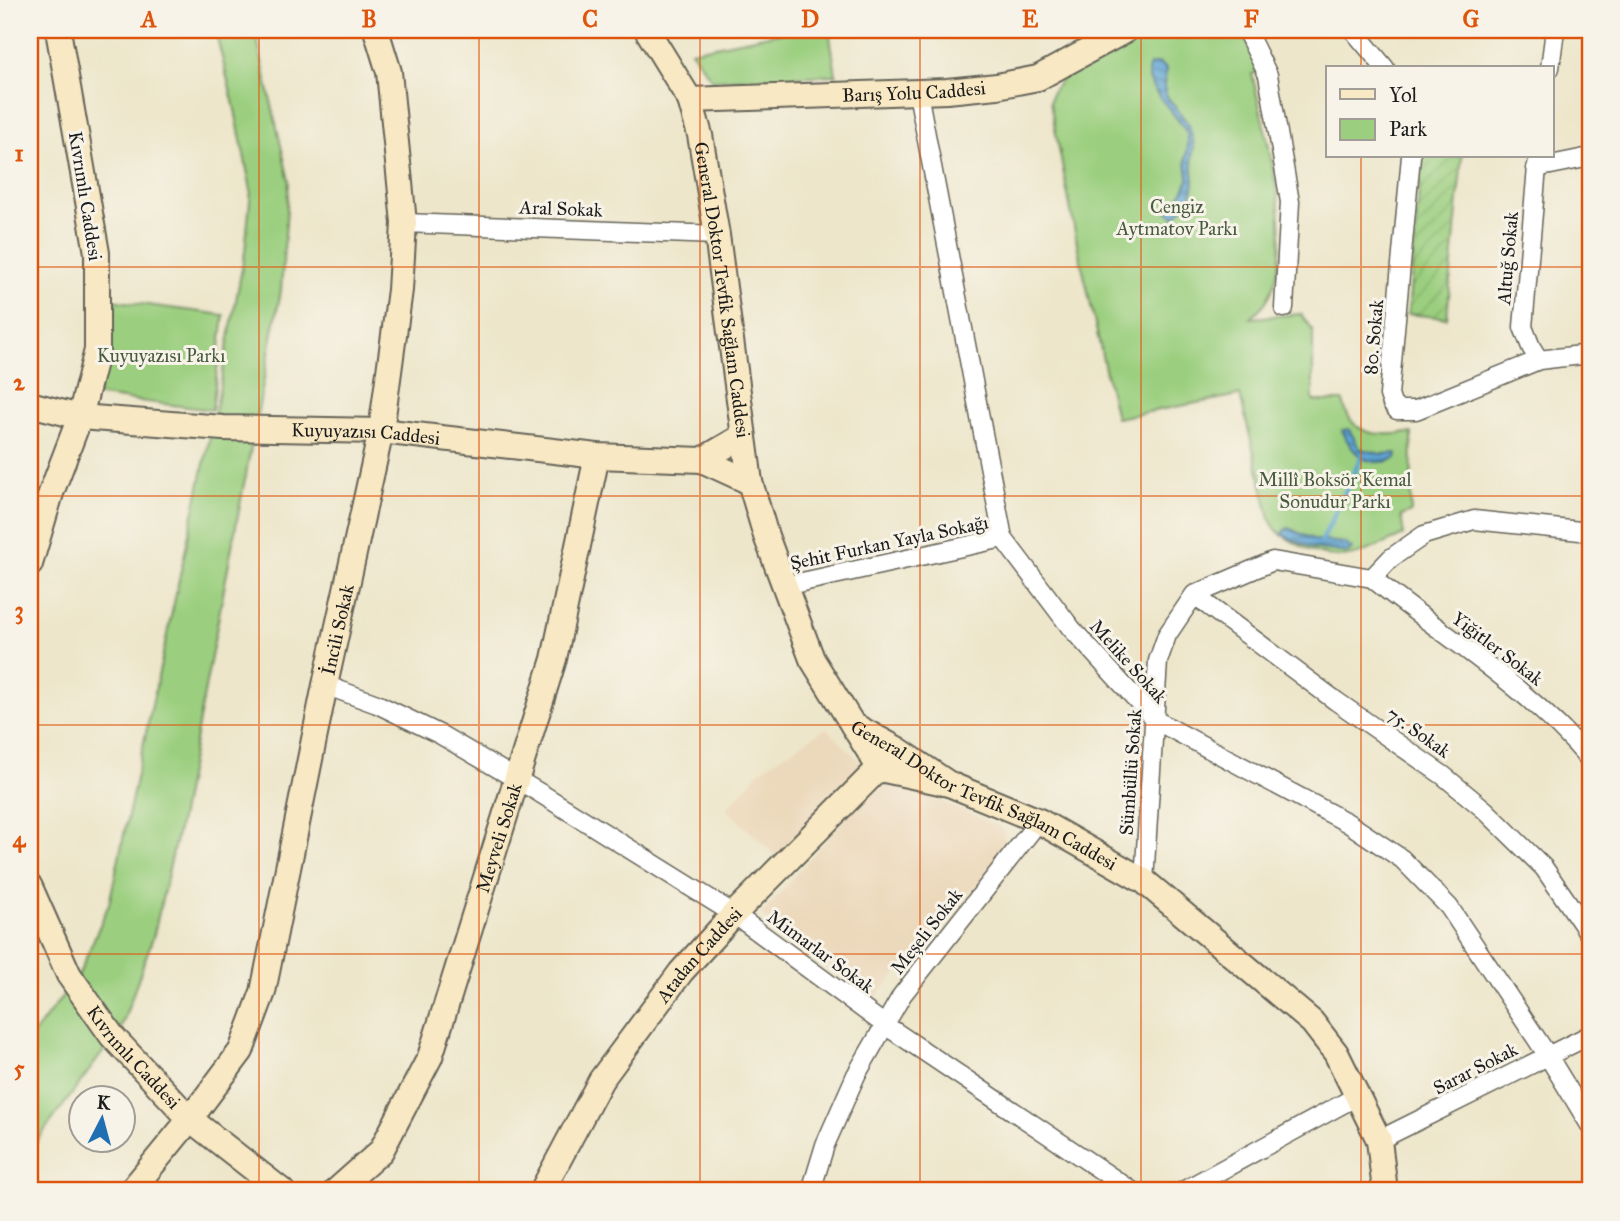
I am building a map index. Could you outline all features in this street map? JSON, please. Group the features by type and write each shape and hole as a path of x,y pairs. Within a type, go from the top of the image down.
{"street":[{"name":"Kıvrımlı Caddesi","path":"30,564 51,493 80,417 97,350 97,253 58,30"},
{"name":"İncili Sokak","path":"131,1191 190,1119 240,1051 263,992 325,685 381,431 400,290 404,223 389,72 376,30"},
{"name":"General Doktor Tevfik Sağlam Caddesi","path":"647,30 690,100 700,135 717,235 750,482 784,586 812,659 852,725 897,749 949,784 1039,821 1144,881 1312,1022 1336,1053 1379,1140 1385,1191"},
{"name":"Barış Yolu Caddesi","path":"690,100 976,89 1038,78 1126,30"},
{"path":"1246,30 1268,75 1290,202 1284,308"},
{"path":"1353,30 1383,66"},
{"path":"1550,66 1555,30"},
{"name":"Melike Sokak","path":"918,93 1003,538 1071,628 1155,720 1348,823 1402,859 1449,907 1548,1056 1590,1125"},
{"path":"1537,162 1590,157"},
{"name":"80. Sokak","path":"1411,158 1389,396 1392,404 1400,410 1416,410 1539,360"},
{"name":"Altuğ Sokak","path":"1537,162 1523,327 1539,360"},
{"name":"Aral Sokak","path":"404,223 717,235"},
{"path":"1539,360 1590,354"},
{"name":"Kuyuyazısı Caddesi","path":"30,404 80,417 223,428 381,431 597,456 702,460"},
{"path":"702,460 743,436"},
{"name":"Meyveli Sokak","path":"336,1191 381,1151 430,1057 554,659 597,456"},
{"path":"702,460 750,482"},
{"path":"1194,595 1273,561 1372,578 1391,558 1424,535 1475,520 1590,532"},
{"name":"Şehit Furkan Yayla Sokağı","path":"784,586 1003,538"},
{"name":"Yiğitler Sokak","path":"1372,578 1535,702 1590,760"},
{"name":"Sümbüllü Sokak","path":"1144,881 1157,661 1167,635 1194,595"},
{"name":"75. Sokak","path":"1194,595 1336,701 1434,768 1485,810 1544,867 1590,935"},
{"name":"Mimarlar Sokak","path":"325,685 377,704 441,735 734,914 885,1025 1132,1191"},
{"path":"852,725 880,769 949,784"},
{"name":"Atadan Caddesi","path":"542,1191 601,1080 681,972 734,914 897,749"},
{"name":"Meşeli Sokak","path":"811,1191 830,1133 856,1075 902,995 1039,821"},
{"name":"Kıvrımlı Caddesi","path":"32,900 69,975 112,1036 190,1119 282,1191"},
{"name":"Sarar Sokak","path":"1379,1140 1590,1035"},
{"path":"1183,1191 1359,1095"}],"shaded area":[{"path":"826,728 866,767 777,857 726,809 761,770"},
{"path":"881,776 1003,828 1006,851 875,998 761,915"}],"green space":[{"path":"215,30 255,30 289,181 281,290 178,830 154,934 121,1028 79,1084 66,1084 66,1102 30,1150 30,1039 79,974 109,904 215,413 245,252 251,190"},
{"path":"793,30 829,30 836,75 712,80 691,51"},
{"name":"Cengiz Aytmatov Parkı","path":"1242,30 1262,71 1252,74 1271,156 1280,219 1280,249 1277,276 1268,298 1250,318 1301,314 1313,331 1313,401 1343,401 1353,422 1368,432 1412,433 1411,512 1401,516 1404,535 1351,556 1327,556 1313,552 1284,537 1275,528 1270,519 1240,395 1116,418 1078,248 1050,102 1052,92 1068,72 1149,34"},
{"path":"1422,158 1462,158 1447,318 1408,314"},
{"name":"Kuyuyazısı Parkı","path":"110,300 224,315 212,410 98,396"}],"water":[{"path":"1159,63 1166,69 1166,95 1189,125 1194,144 1193,189 1188,203 1174,217 1168,209 1186,186 1188,138 1183,126 1150,82 1150,65"},
{"path":"1349,429 1359,448 1380,454 1397,453 1396,458 1378,462 1363,458 1351,447 1342,430"},
{"path":"1288,528 1315,540 1345,543 1352,549 1348,553 1313,548 1282,535"}],"waterway":[{"path":"1322,541 1361,458"}],"park label":[{"name":"Millî Boksör Kemal Sonudur Parkı","path":"1335,490"}]}
